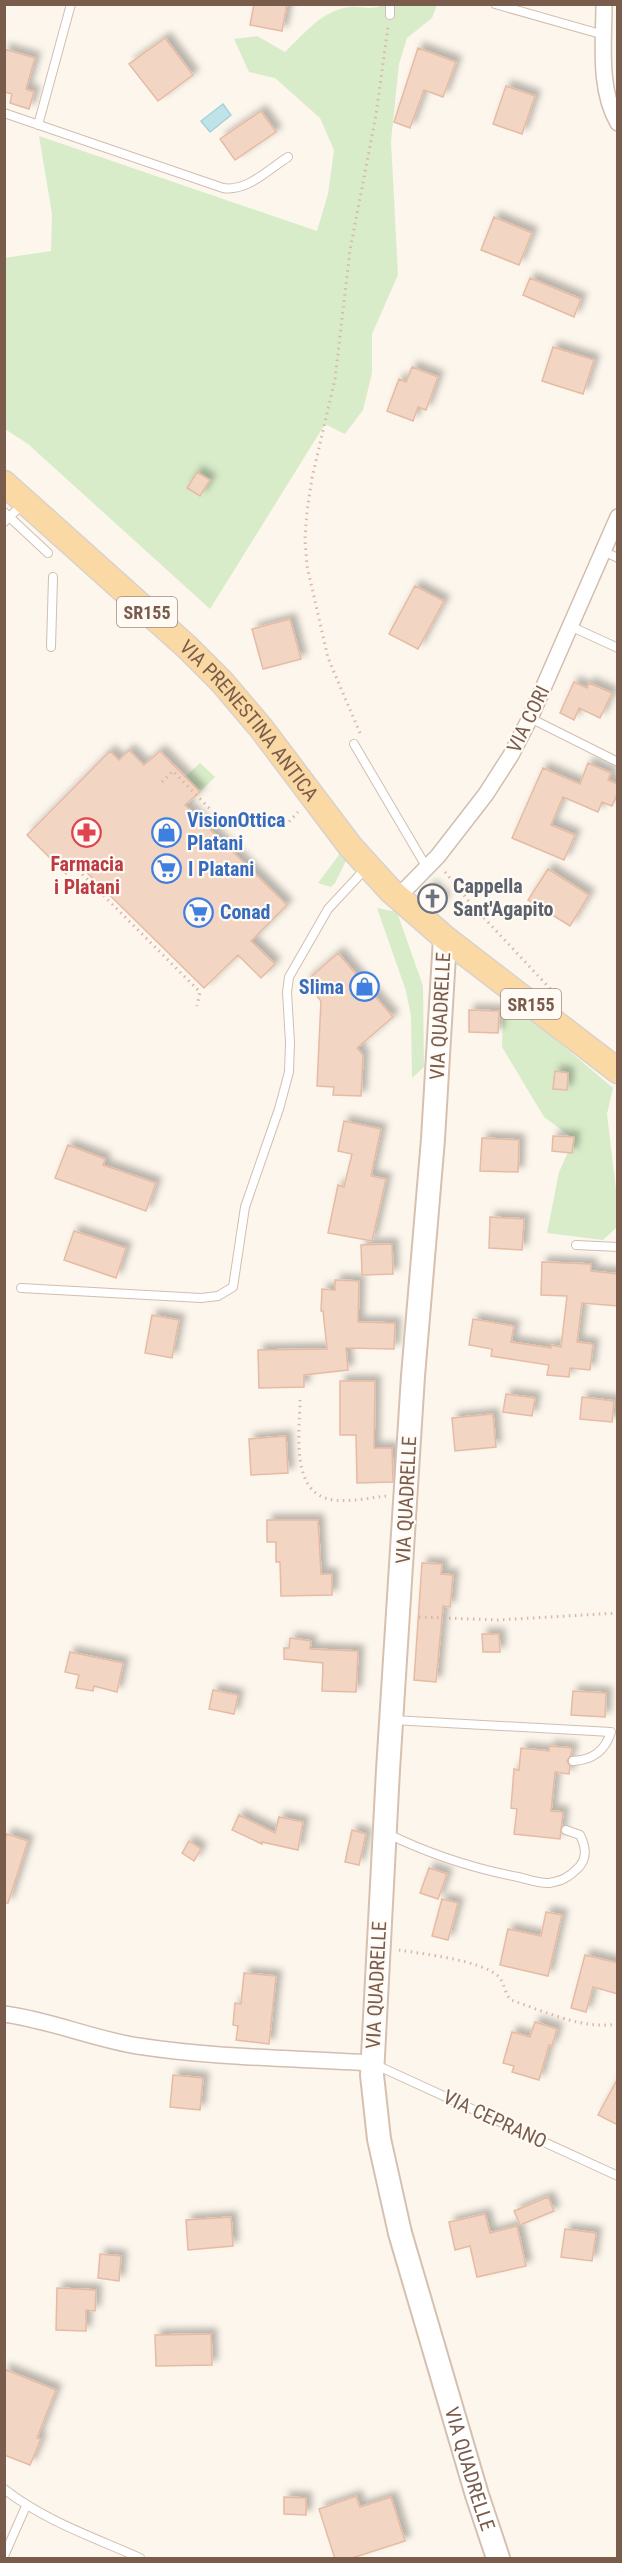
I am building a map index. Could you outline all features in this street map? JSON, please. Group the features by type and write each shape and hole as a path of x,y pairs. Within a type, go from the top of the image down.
{"main road":[{"name":"VIA PRENESTINA ANTICA","path":"4,483 11,513 187,647 222,682 368,866"},
{"name":"SR155","path":"368,866 398,897 445,938 618,1071"}],"street":[{"path":"604,4 606,87 610,105 618,123"},
{"name":"VIA CORI","path":"398,897 431,864 497,778 530,718 618,517"},
{"name":"VIA QUADRELLE","path":"445,938 433,1139 415,1349 372,2063 378,2132 400,2233 498,2559"},
{"name":"VIA QUADRELLE","path":"4,2014 39,2020 111,2041 156,2048 372,2063"}],"lane":[{"path":"38,125 71,4"},
{"path":"390,4 390,15"},
{"path":"495,4 604,36"},
{"path":"4,113 215,187 230,189 246,185 288,157"},
{"name":"VIA PRENESTINA ANTICA","path":"11,513 48,553"},
{"path":"603,551 618,558"},
{"path":"51,647 53,577"},
{"path":"570,626 618,648"},
{"path":"530,718 618,762"},
{"path":"354,744 431,864"},
{"path":"21,1288 192,1298 218,1296 228,1292 235,1282 241,1229 248,1197 279,1109 289,1072 287,992 289,977 328,909 368,866"},
{"path":"576,1245 618,1247"},
{"path":"392,1719 611,1732 608,1741 596,1755 590,1759 573,1761"},
{"path":"385,1832 418,1849 471,1868 547,1883 567,1879 581,1865 586,1854 580,1835 566,1830"},
{"name":"VIA CEPRANO","path":"372,2063 618,2176"},
{"path":"4,2489 45,2517 140,2559"},
{"path":"4,2556 26,2506"}],"path":[{"path":"364,743 328,658 307,566 307,511 335,379 350,250 376,116 390,15"},
{"path":"162,782 173,771 211,810"},
{"path":"285,826 300,810"},
{"path":"431,864 562,1002"},
{"path":"84,870 81,873 200,992 197,1006"},
{"path":"300,1400 300,1460 305,1479 312,1490 323,1497 336,1500 406,1494"},
{"path":"399,1616 476,1620 618,1613"},
{"path":"378,1946 466,1962 496,1974 506,1995 511,2000 579,2022 618,2024"}],"green space":[{"path":"382,5 437,5 432,18 407,38 399,64 391,141 398,275 372,334 372,373 363,410 345,434 325,424 210,609 28,444 5,429 4,258 51,251 52,214 39,136 317,231 328,194 334,150 320,118 275,78 249,72 234,39 257,36 285,52 314,24 331,13 350,7 370,8"},
{"path":"200,763 215,777 200,792 185,777"},
{"path":"341,852 347,859 335,883 331,887 318,883"},
{"path":"377,908 397,912 423,986 424,1067 412,1078 411,1016 406,991"},
{"path":"516,1006 613,1088 607,1114 617,1198 617,1227 603,1240 547,1233 559,1172 574,1139 544,1117 502,1047 503,1017"}],"water":[{"path":"223,104 231,115 210,132 201,121"}],"building":[{"path":"254,4 287,4 282,31 250,25"},
{"path":"165,38 193,75 158,101 129,64"},
{"path":"418,48 456,62 443,97 424,90 410,128 394,122"},
{"path":"4,49 35,58 26,89 34,92 29,109 10,103 12,94 4,92"},
{"path":"506,86 535,96 522,134 493,124"},
{"path":"261,111 276,132 235,160 220,139"},
{"path":"494,217 532,233 519,265 481,250"},
{"path":"530,278 581,299 574,317 523,295"},
{"path":"553,347 594,360 583,394 542,381"},
{"path":"412,367 438,377 426,410 418,407 413,421 387,411 399,379 406,382"},
{"path":"197,472 210,480 200,496 187,488"},
{"path":"415,586 444,601 418,649 389,634"},
{"path":"290,619 301,659 263,669 252,629"},
{"path":"574,682 587,688 589,683 612,693 600,718 579,708 574,720 560,713"},
{"name":"I Platani","path":"129,750 144,765 160,751 200,792 185,805 287,905 251,941 275,964 261,978 238,955 204,988 77,863 66,874 27,835 110,751 119,760"},
{"path":"588,763 611,773 608,780 618,784 618,792 612,806 602,802 598,812 563,797 551,825 575,835 564,860 512,838 543,768 580,784"},
{"path":"548,869 589,895 570,926 528,900"},
{"name":"Cappella Sant'Agapito","path":"431,886 445,899 435,910 420,898"},
{"path":"338,953 393,1017 357,1048 363,1055 361,1096 333,1095 334,1087 317,1086 321,1001 305,982"},
{"path":"469,1010 499,1011 498,1033 469,1032"},
{"path":"555,1071 568,1073 567,1090 553,1089"},
{"path":"344,1121 381,1129 371,1176 386,1179 372,1241 328,1233 338,1185 344,1187 352,1154 338,1151"},
{"path":"553,1136 574,1137 572,1153 552,1151"},
{"path":"482,1138 519,1140 518,1172 480,1171"},
{"path":"68,1145 105,1159 103,1165 156,1183 146,1211 55,1178"},
{"path":"490,1217 524,1219 522,1250 489,1248"},
{"path":"74,1231 126,1248 116,1278 64,1260"},
{"path":"392,1244 393,1274 362,1275 361,1245"},
{"path":"542,1262 591,1264 591,1271 618,1274 618,1306 582,1303 577,1342 593,1344 590,1370 570,1368 569,1377 547,1375 549,1365 491,1356 492,1349 469,1345 473,1319 514,1326 511,1342 551,1348 551,1345 561,1347 567,1296 541,1295"},
{"path":"335,1280 359,1281 358,1322 395,1323 394,1349 346,1348 348,1370 304,1375 304,1387 259,1388 258,1350 327,1349 323,1311 321,1311 322,1289 335,1290"},
{"path":"152,1315 179,1320 172,1358 145,1353"},
{"path":"340,1381 375,1381 374,1448 392,1448 393,1482 357,1483 356,1435 340,1435"},
{"path":"506,1394 535,1398 532,1416 503,1412"},
{"path":"582,1397 614,1401 612,1422 580,1419"},
{"path":"493,1414 496,1447 455,1451 452,1418"},
{"path":"286,1436 288,1473 251,1475 249,1439"},
{"path":"267,1520 318,1520 321,1574 332,1574 332,1595 281,1596 280,1562 276,1562 276,1542 267,1542"},
{"path":"422,1563 442,1564 441,1574 453,1575 450,1607 443,1606 436,1682 414,1680"},
{"path":"482,1634 499,1634 500,1652 483,1652"},
{"path":"290,1638 311,1641 310,1649 358,1651 356,1692 322,1691 323,1663 284,1659 284,1648 289,1648"},
{"path":"70,1652 123,1663 117,1692 94,1686 93,1691 76,1688 79,1675 65,1672"},
{"path":"213,1690 238,1695 234,1714 209,1709"},
{"path":"573,1691 606,1693 605,1717 571,1715"},
{"path":"549,1746 572,1748 567,1761 570,1766 569,1774 555,1772 551,1811 563,1812 560,1839 514,1834 517,1809 511,1808 514,1769 519,1770 521,1748 549,1751"},
{"path":"239,1815 275,1833 279,1817 303,1822 298,1850 262,1842 262,1844 232,1830"},
{"path":"352,1830 366,1834 359,1865 345,1862"},
{"path":"7,1834 28,1841 8,1903 4,1903 4,1842"},
{"path":"189,1841 201,1849 194,1861 182,1853"},
{"path":"429,1868 447,1874 438,1899 420,1893"},
{"path":"442,1899 458,1903 448,1940 432,1936"},
{"path":"546,1912 562,1915 548,1976 500,1965 508,1929 541,1936"},
{"path":"585,1955 618,1963 618,1994 593,1987 586,2012 571,2008"},
{"path":"244,1973 276,1976 269,2044 236,2040 238,2026 233,2025 235,2003 241,2004"},
{"path":"535,2022 557,2029 552,2046 549,2045 539,2080 512,2072 514,2066 503,2063 512,2032 530,2037"},
{"path":"173,2075 203,2078 200,2110 170,2107"},
{"path":"618,2078 618,2125 598,2115"},
{"path":"548,2197 554,2211 520,2225 514,2211"},
{"path":"485,2214 490,2233 517,2226 526,2266 477,2277 470,2246 455,2250 449,2222"},
{"path":"231,2217 233,2246 188,2250 186,2220"},
{"path":"565,2229 596,2233 592,2261 561,2257"},
{"path":"100,2254 121,2256 119,2281 98,2278"},
{"path":"57,2288 96,2290 95,2311 86,2310 86,2331 56,2330"},
{"path":"211,2334 212,2365 156,2366 155,2335"},
{"path":"4,2369 56,2390 37,2438 41,2439 30,2465 4,2455"},
{"path":"356,2496 360,2507 391,2497 405,2541 349,2559 335,2559 319,2509"},
{"path":"284,2497 306,2498 306,2515 284,2514"}],"place":[{"name":"VisionOttica Platani","path":"166,832"},
{"name":"Farmacia i Platani","path":"87,833"},
{"name":"I Platani","path":"167,869"},
{"name":"Cappella Sant'Agapito","path":"432,898"},
{"name":"Conad","path":"199,912"},
{"name":"Slima","path":"365,987"}]}
